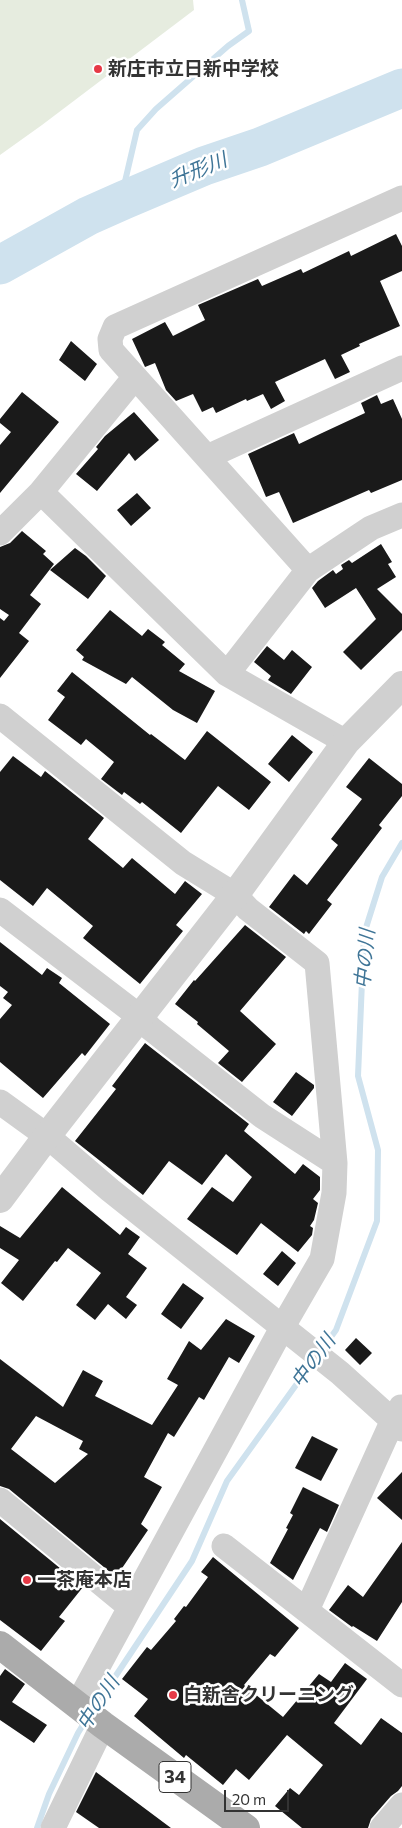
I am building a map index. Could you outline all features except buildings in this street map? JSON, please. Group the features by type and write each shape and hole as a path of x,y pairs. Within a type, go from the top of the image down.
{"main road":[{"name":"34","path":"0,1645 103,1726 246,1828"}],"street":[{"path":"308,570 111,350 110,339 115,328 402,198"},
{"path":"207,457 402,368"},
{"path":"0,533 41,492 136,377"},
{"path":"41,492 227,674 346,742"},
{"path":"227,674 308,570 371,528 402,515"},
{"path":"0,1199 235,895 346,742 402,685"},
{"path":"0,716 183,863 235,895 248,909 317,963 335,1163 334,1193 322,1259 289,1333 130,1607 77,1704"},
{"path":"0,910 140,1017 150,1028 262,1116 335,1163"},
{"path":"0,1102 47,1136 110,1190 399,1418 307,1610"},
{"path":"0,1500 130,1607"},
{"path":"224,1546 402,1685"},
{"path":"53,1828 103,1726"},
{"path":"382,1828 402,1805"}],"shaded area":[{"path":"0,0 193,0 194,10 0,155"}],"waterway":[{"path":"124,200 123,190 137,130 156,109 228,46 249,31 242,0"},
{"name":"升形川","path":"0,265 88,216 124,200 204,166 260,147 402,88"},
{"name":"中の川","path":"320,1352 336,1330 377,1221 378,1150 358,1076 364,934 382,877 402,843"},
{"name":"中の川","path":"93,1710 192,1561 227,1481 314,1360"},
{"name":"中の川","path":"37,1828 49,1794 86,1720"}],"place":[{"name":"新庄市立日新中学校","path":"98,69"},
{"name":"一茶庵本店","path":"27,1580"},
{"name":"白新舎クリーニング","path":"173,1695"}]}
